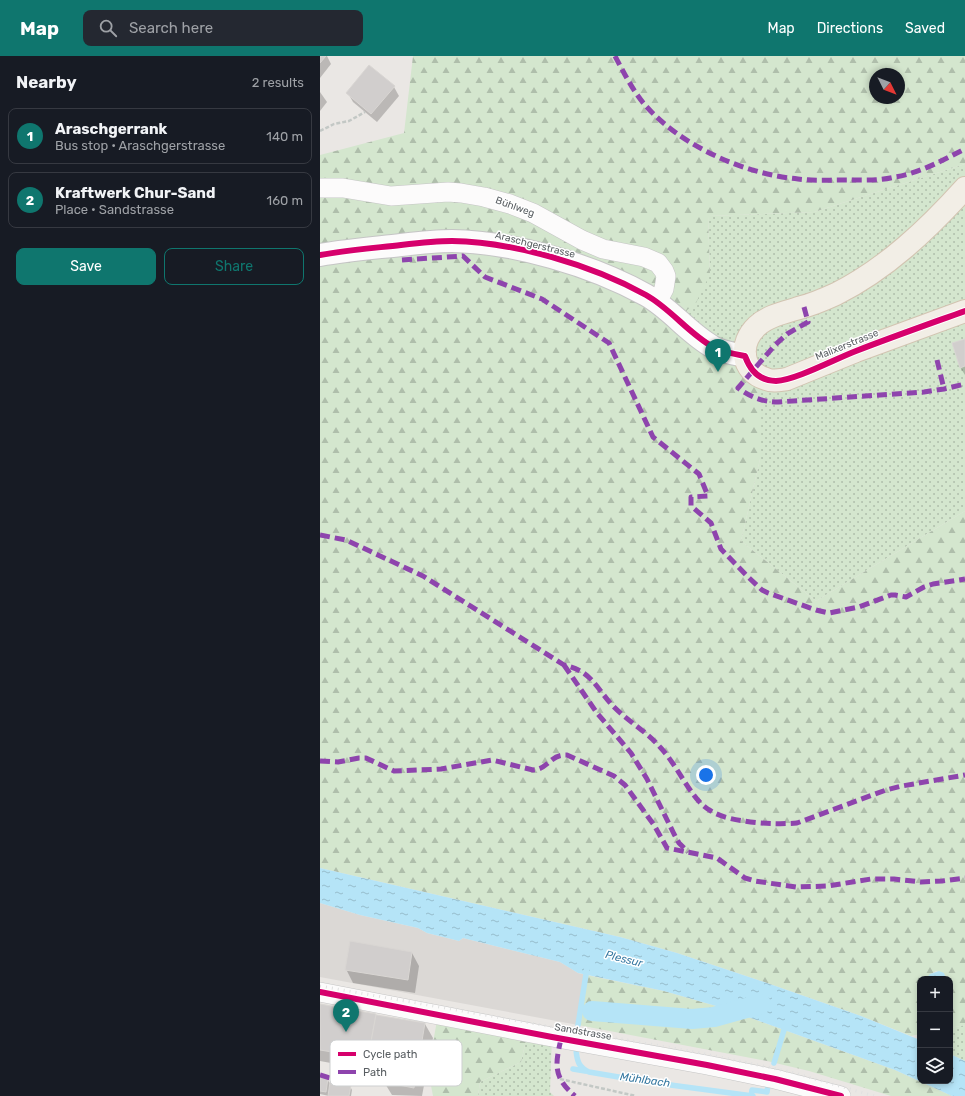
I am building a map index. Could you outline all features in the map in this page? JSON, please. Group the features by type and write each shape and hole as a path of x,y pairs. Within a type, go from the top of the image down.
{"main road":[{"path":"745,356 744,348 747,340 758,325 777,315 804,307 831,296 871,272 917,237 965,188"},
{"name":"Malixerstrasse","path":"745,356 752,371 759,376 767,380 776,381 787,379 856,351 965,311"}],"street":[{"name":"Bühlweg","path":"320,188 343,188 391,196 448,192 461,193 510,204 533,213 582,240 614,252 644,257 658,262 664,270 666,276 664,289 657,302"},
{"name":"Araschgerstrasse","path":"320,255 362,248 451,241 483,243 545,255 585,268 621,283 657,302 714,348 745,356"},
{"name":"Sandstrasse","path":"320,992 552,1037 706,1064 775,1079 841,1096"}],"path":[{"path":"320,131 334,124 349,121 365,112"},
{"path":"560,1079 636,1096"}],"shaded area":[{"path":"320,903 360,915 418,928 427,933 459,941 463,938 560,962 578,973 586,975 578,1025 320,977"}],"green space":[{"path":"413,56 965,56 965,164 814,212 708,216 710,274 696,303 677,318 759,376 760,459 741,541 816,601 965,511 965,1025 953,1027 953,976 945,976 936,971 929,976 917,976 917,1035 911,1036 861,1016 677,953 620,937 320,868 320,155 404,133"},
{"path":"965,164 965,511 816,601 741,541 760,459 677,318 710,274 708,216 814,212"},
{"path":"586,975 664,991 723,1008 895,1070 917,1080 917,1084 926,1084 952,1096 891,1096 809,1071 767,1061 578,1025"},
{"path":"438,1015 528,1032 521,1062 480,1082 478,1096 433,1096 431,1086 462,1086 462,1040 433,1040"},
{"path":"965,1025 965,1061 953,1055 953,1027"},
{"path":"528,1032 552,1037 550,1092 554,1096 478,1096 480,1082 521,1062"}],"water":[{"name":"Plessur","path":"320,868 620,937 677,953 861,1016 917,1039 917,1080 895,1070 723,1008 664,991 578,973 560,962 463,938 459,941 427,933 418,928 360,915 320,903"},
{"path":"939,971 944,973 945,976 928,976"},
{"path":"953,1055 965,1061 965,1096 952,1096 926,1084 953,1084"}],"building":[{"path":"320,56 326,56 320,63"},
{"path":"369,65 395,86 371,114 346,93"},
{"path":"965,339 965,366 960,368 952,343"},
{"path":"350,941 412,952 408,980 345,970"},
{"path":"320,1004 376,1014 371,1040 330,1040 330,1052 320,1050"},
{"path":"376,1015 425,1023 422,1040 371,1040"},
{"path":"320,1077 328,1078 326,1092 320,1091"},
{"path":"330,1082 330,1086 351,1086 349,1096 328,1096"},
{"path":"404,1086 414,1086 414,1088"}],"waterway":[{"name":"Mühlbach","path":"578,1025 587,968"},
{"path":"592,1011 692,1019 714,1017 761,1004"},
{"name":"Mühlbach","path":"774,1063 784,1030 789,1025"},
{"name":"Mühlbach","path":"576,1050 579,1064 589,1072 648,1082 753,1096"},
{"name":"Mühlbach","path":"573,1069 585,1071"},
{"name":"Mühlbach","path":"751,1096 752,1090 767,1092 768,1085"}],"railway":[{"path":"320,986 701,1053 791,1072 874,1096"}],"marked path":[{"path":"615,56 637,94 645,105 660,120 676,133 715,156 756,171 777,176 810,180 883,179 904,175 922,169 940,162 965,149"},
{"path":"402,260 463,256 485,277 542,299 609,343 653,437 699,474 708,496 691,497 691,506 711,523 721,549 762,590 816,610 829,613 859,607 891,595 906,597 924,587 933,584 965,579"},
{"path":"804,307 808,322 787,334 775,345 738,388 757,398 778,402 924,392 965,384"},
{"path":"937,360 944,389"},
{"path":"320,535 346,540 423,576 564,665 587,675 612,705 660,747 695,797 704,806 719,815 741,821 777,824 797,823 886,790 965,775"},
{"path":"564,665 597,713 631,753 647,779 679,843 688,852"},
{"path":"320,761 338,762 366,758 394,771 441,769 492,760 533,770 543,767 561,755 567,755 614,776 625,785 654,825 667,848 717,858 745,878 755,881 796,887 828,886 871,879 894,879 921,882 965,878"},
{"path":"561,1039 557,1063 559,1076 563,1083 575,1096"},
{"path":"320,1075 330,1078"}],"cycle path":[{"path":"320,255 350,250 452,241 476,242 552,257 602,274 646,295 664,307 696,335 713,347 724,352 745,356 756,374 765,379 776,381 784,380 816,369 856,351 965,311"},
{"path":"320,992 552,1037 707,1065 775,1079 841,1096"}],"place":[{"name":"Araschgerrank","path":"718,372"},
{"name":"Kraftwerk Chur-Sand","path":"346,1032"}]}
